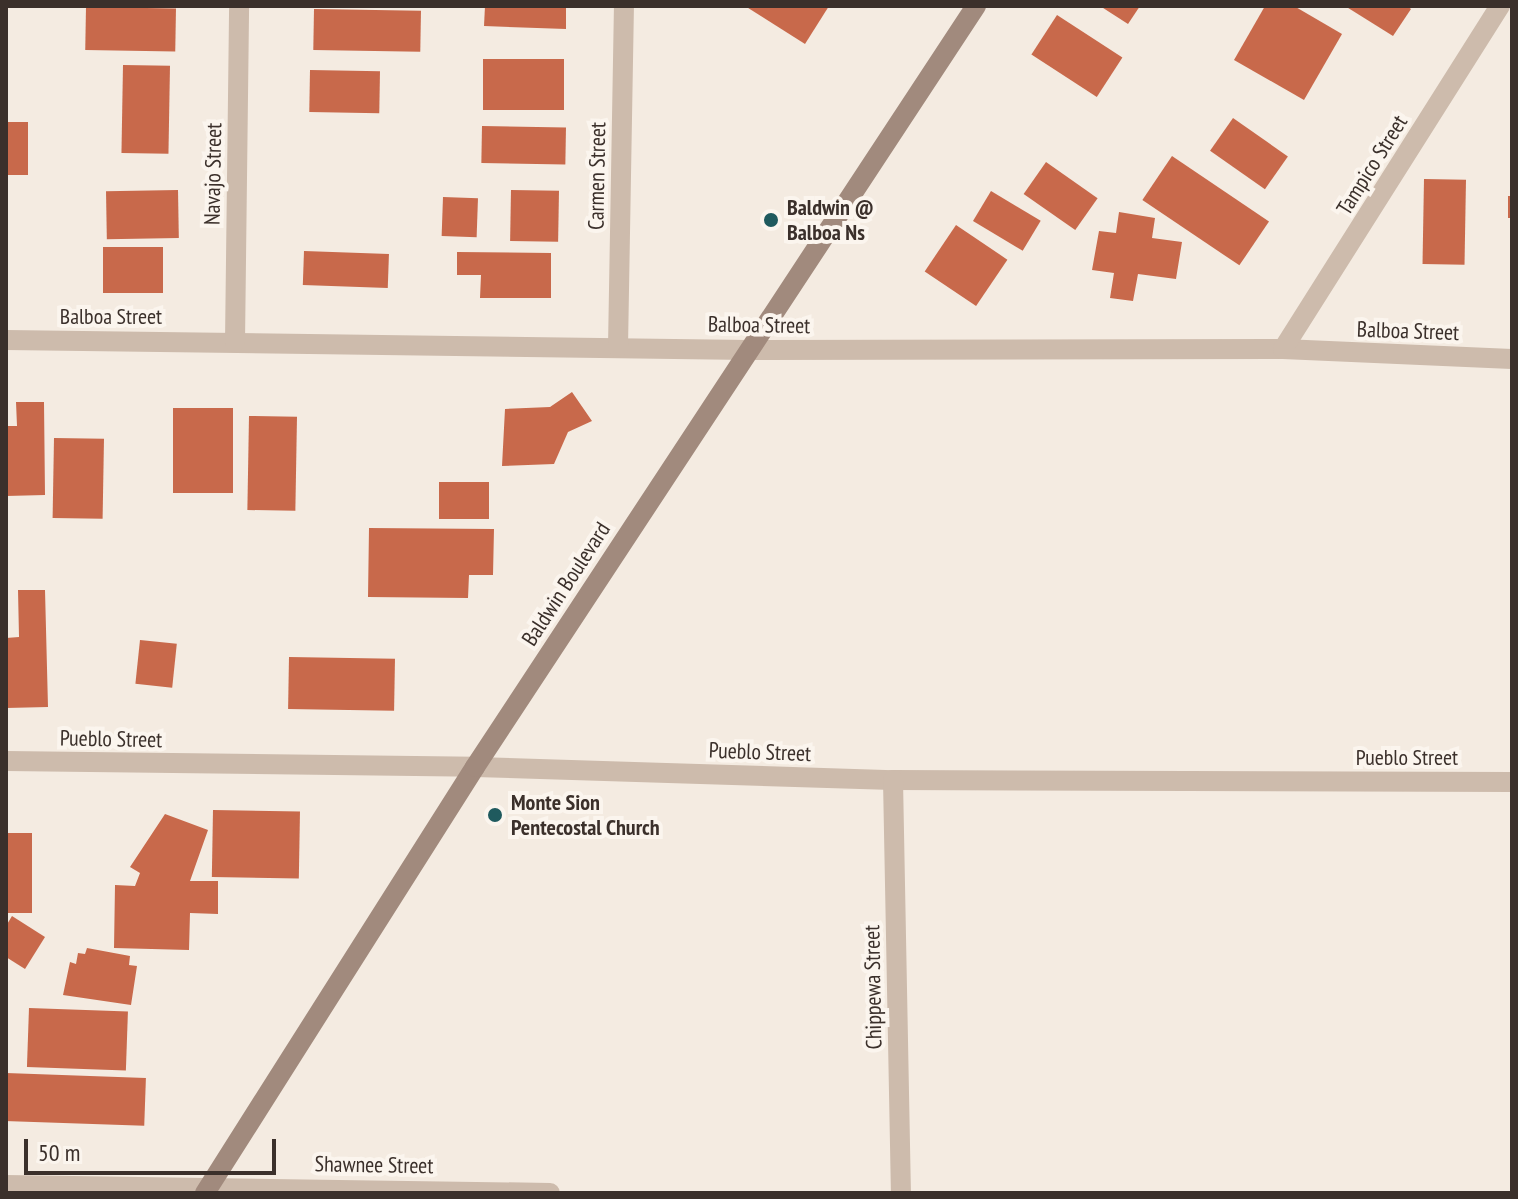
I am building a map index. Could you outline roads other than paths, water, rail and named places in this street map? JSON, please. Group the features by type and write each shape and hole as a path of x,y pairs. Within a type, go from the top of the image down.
{"main road":[{"name":"Baldwin Boulevard","path":"207,1190 475,767 976,6"}],"street":[{"name":"Navajo Street","path":"235,342 239,6"},
{"name":"Carmen Street","path":"618,347 624,6"},
{"name":"Tampico Street","path":"1283,349 1500,6"},
{"name":"Balboa Street","path":"6,340 748,350 1283,349 1512,359"},
{"name":"Pueblo Street","path":"6,761 475,767 893,780 1512,782"},
{"name":"Chippewa Street","path":"893,780 901,1193"},
{"name":"Shawnee Street","path":"6,1185 550,1193"}],"place":[{"name":"Baldwin @ Balboa Ns","path":"771,220"},
{"name":"Monte Sion Pentecostal Church","path":"495,815"}]}
